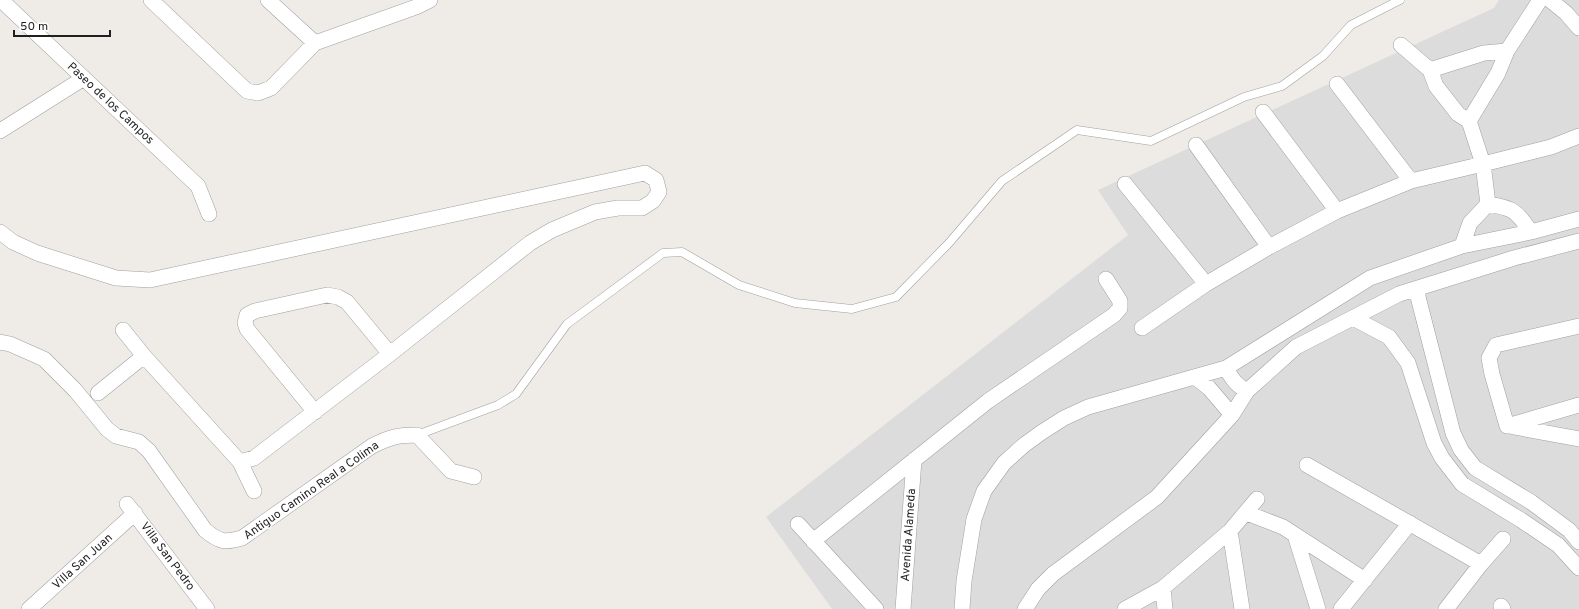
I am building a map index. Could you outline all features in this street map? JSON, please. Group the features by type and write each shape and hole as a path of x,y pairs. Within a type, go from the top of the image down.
{"street":[{"name":"Paseo de los Campos","path":"1,0 198,186 209,214"},
{"path":"151,0 247,91 258,93 271,88 315,44 416,7 430,0"},
{"path":"268,0 315,44"},
{"path":"1469,121 1498,73 1507,51 1540,0"},
{"path":"1550,0 1566,13 1579,28"},
{"path":"1401,45 1430,70 1436,86 1458,114 1469,121 1483,164 1488,204"},
{"path":"1430,70 1484,53 1507,51"},
{"path":"0,131 84,78"},
{"path":"1337,84 1411,181"},
{"path":"1263,112 1337,211"},
{"path":"1142,328 1206,284 1269,247 1337,211 1411,181 1551,147 1579,136"},
{"path":"1196,145 1269,247"},
{"path":"0,232 13,242 44,256 116,278 150,280 645,173 656,180 659,192 653,201 642,208 618,208 595,212 552,230 530,243 315,412 254,458 240,462"},
{"path":"1125,184 1206,284"},
{"path":"1488,204 1503,207 1518,213 1531,232"},
{"path":"1462,246 1470,223 1488,204"},
{"path":"962,609 964,581 974,519 984,492 1004,463 1030,441 1064,418 1088,407 1226,368 1370,278 1462,246 1531,232 1579,219"},
{"path":"1025,609 1038,589 1053,574 1157,497 1232,415 1247,391 1296,347 1399,294 1514,258 1579,241"},
{"path":"813,541 988,401 1114,315 1120,308 1120,301 1106,279"},
{"path":"1416,289 1453,433 1461,450 1475,468 1531,502 1569,530 1579,542"},
{"path":"315,412 248,329 245,323 247,315 255,311 327,295 338,297 347,302 390,354"},
{"path":"1353,318 1389,337 1408,363 1434,442 1442,458 1462,484 1521,520 1558,545 1579,568"},
{"path":"1506,426 1489,358 1496,346 1579,326"},
{"path":"123,330 144,356 240,462 254,491"},
{"name":"Antiguo Camino Real a Colima","path":"0,342 10,344 44,359 75,390 107,429 116,436 139,442 149,451 205,530 214,538 223,542 242,538 372,446 385,439 397,436 417,435"},
{"path":"98,393 144,356"},
{"path":"1226,368 1234,383 1247,391"},
{"path":"1195,377 1209,388 1232,415"},
{"path":"1506,426 1579,405"},
{"path":"1506,426 1579,439"},
{"path":"417,435 451,471 474,477"},
{"path":"1442,458 1461,450"},
{"name":"Avenida Alameda","path":"903,609 914,460"},
{"path":"1307,465 1481,564"},
{"path":"1125,609 1163,588 1230,531 1258,499"},
{"name":"Villa San Juan","path":"29,609 131,508"},
{"name":"Villa San Pedro","path":"131,508 207,609"},
{"path":"1247,513 1283,527 1365,580"},
{"path":"1341,609 1410,523"},
{"path":"798,524 876,609"},
{"path":"1230,531 1242,609"},
{"path":"1295,535 1318,609"},
{"path":"1446,609 1481,564 1503,539"},
{"path":"1163,588 1165,609"}],"lane":[{"path":"417,435 498,405 516,394 567,324 663,253 682,252 739,285 795,303 852,309 896,298 949,243 1002,181 1077,130 1151,141 1244,97 1282,86 1323,56 1351,25 1400,0"}],"shaded area":[{"path":"1499,0 1579,0 1579,609 832,609 766,517 1128,235 1098,190 1494,8"}]}
